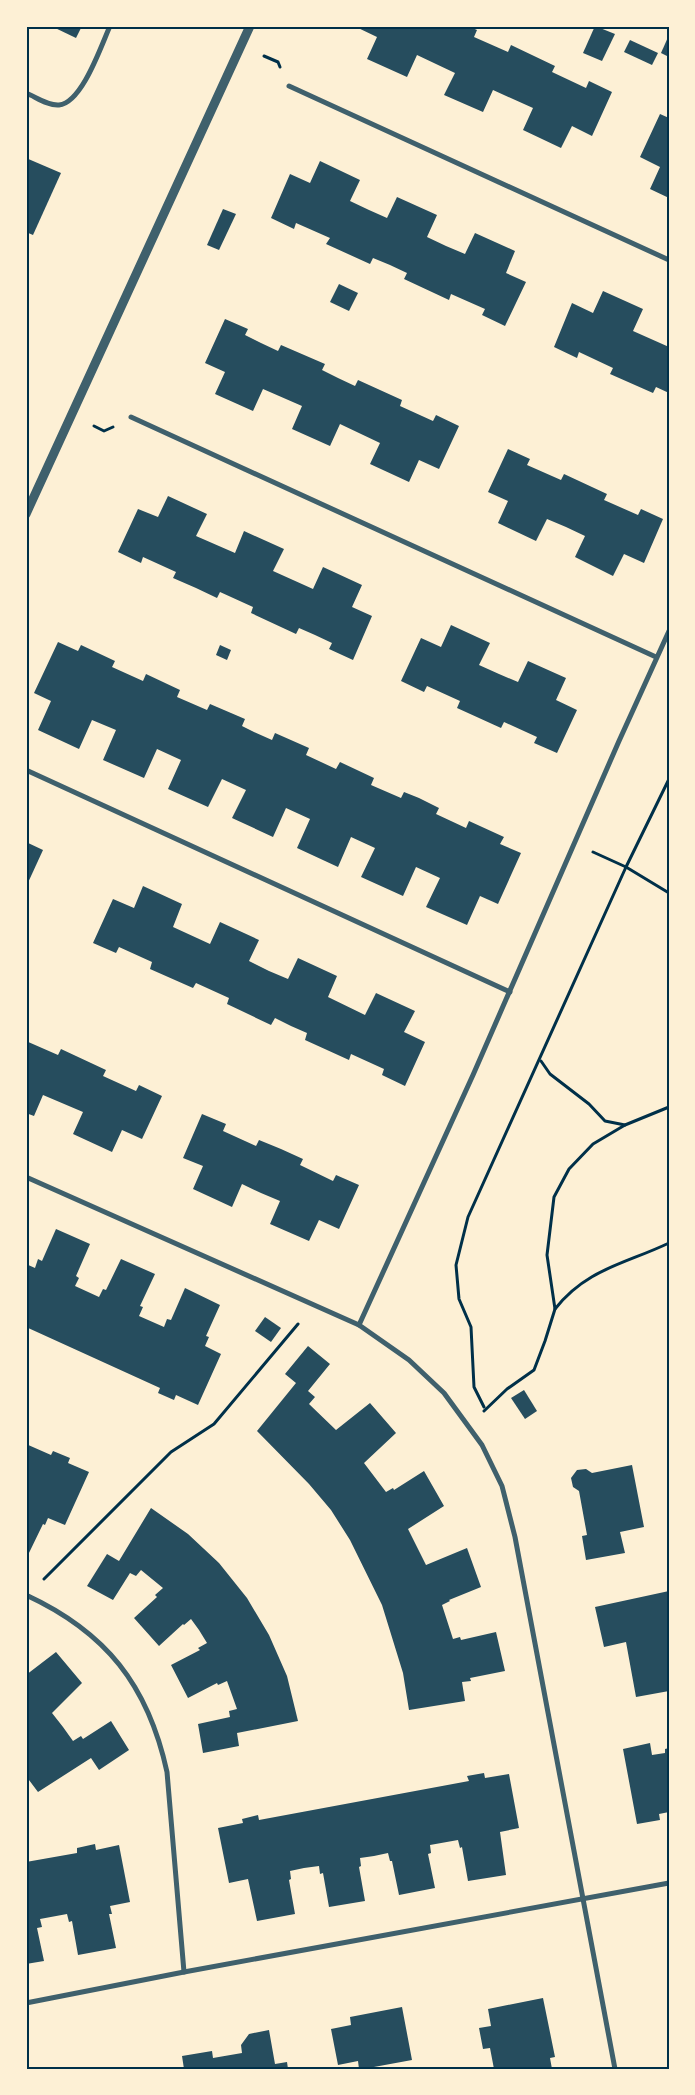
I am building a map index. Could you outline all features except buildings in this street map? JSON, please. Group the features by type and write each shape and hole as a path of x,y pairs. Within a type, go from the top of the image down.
{"street":[{"path":"26,93 50,104 58,105 74,98 83,84 110,26"},
{"path":"26,514 250,26"},
{"path":"289,86 669,260"},
{"path":"131,417 656,657"},
{"path":"359,1325 510,992 656,657 669,632"},
{"path":"26,770 510,992"},
{"path":"26,1176 359,1325 386,1342 423,1372 468,1424 493,1465 507,1502 556,1751 615,2069"},
{"path":"26,1595 74,1620 98,1640 115,1658 146,1706 158,1737 167,1772 184,1972"},
{"path":"26,2003 184,1972 669,1884"}],"path":[{"path":"486,1409 474,1387 471,1327 459,1299 456,1265 468,1217 626,867 669,779"},
{"path":"575,844 626,867 669,892"},
{"path":"540,1061 550,1074 589,1104 605,1121 625,1125"},
{"path":"555,1309 547,1255 554,1196 569,1169 594,1144 625,1125 669,1107"},
{"path":"468,1424 507,1389 534,1370 555,1309 568,1292 599,1272 669,1244"},
{"path":"44,1579 170,1452 214,1424 298,1324"}]}
